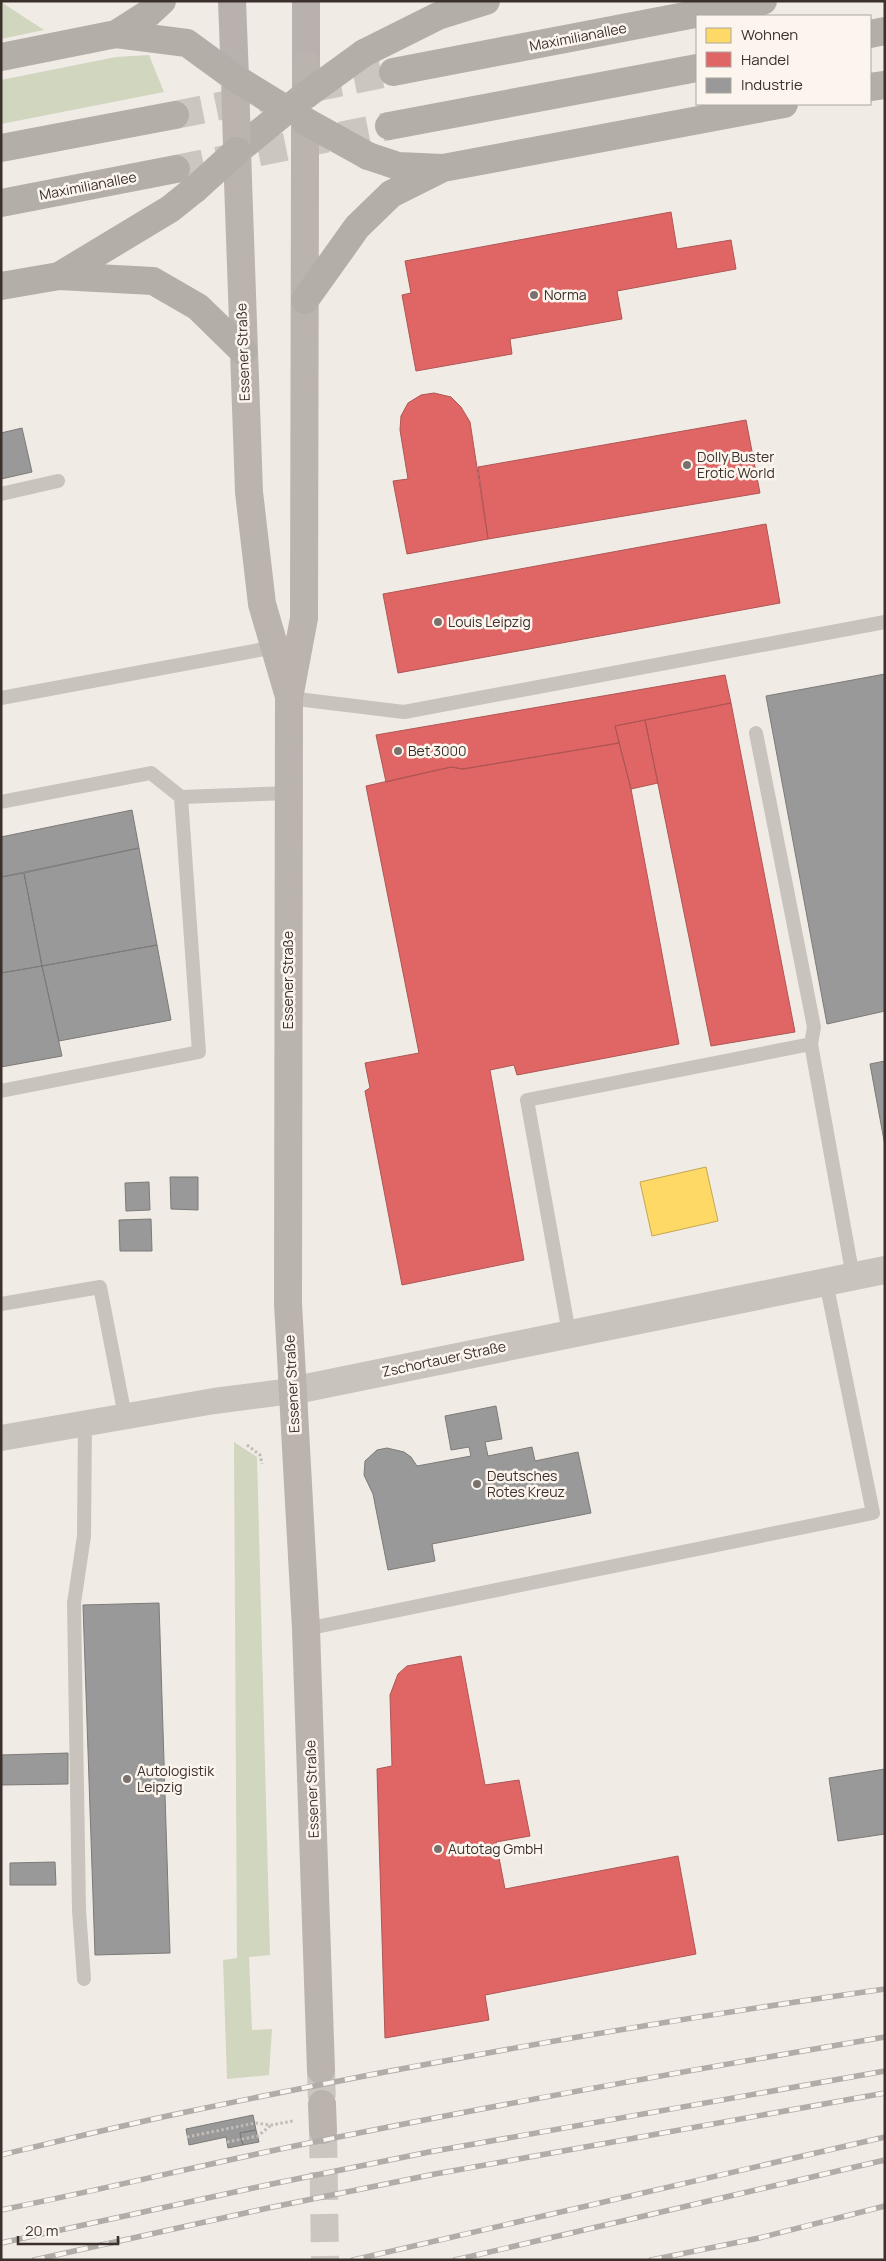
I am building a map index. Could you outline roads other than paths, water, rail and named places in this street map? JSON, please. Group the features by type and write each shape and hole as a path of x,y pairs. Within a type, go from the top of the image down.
{"highway":[{"path":"116,34 149,13 162,1"},
{"path":"59,276 170,209 237,151 300,109 364,53 438,16 486,1"},
{"name":"Maximilianallee","path":"393,72 763,1"},
{"path":"871,34 885,31"},
{"path":"1,57 116,34 187,43 235,78 300,109 368,156 398,166 443,168 779,105"},
{"path":"389,126 696,68"},
{"path":"871,88 885,85"},
{"path":"1,148 175,115"},
{"path":"305,300 357,227 391,194 443,168"},
{"name":"Maximilianallee","path":"1,203 176,169"},
{"path":"1,286 59,276 153,282 198,307 243,351"}],"main road":[{"name":"Essener Straße","path":"232,1 249,492 262,604 289,698"},
{"name":"Essener Straße","path":"306,1 306,64 300,109 305,168 304,618 289,698 288,1304 306,1629 321,2070"},
{"path":"322,2104 323,2130"}],"street":[{"name":"Zschortauer Straße","path":"1,1438 125,1416 292,1391 885,1270"}],"lane":[{"path":"1,494 58,481"},
{"path":"289,698 404,712 885,622"},
{"path":"1,698 275,647"},
{"path":"756,733 814,1027 811,1044 853,1277"},
{"path":"1,802 151,773 181,796 289,793"},
{"path":"1,1090 199,1052 181,796"},
{"path":"569,1333 527,1100 811,1044"},
{"path":"306,1629 873,1513 826,1282"},
{"path":"1,1304 100,1287 125,1416"},
{"path":"84,1979 79,1910 74,1603 84,1536 85,1423"}],"tunnel":[{"path":"313,88 393,72"},
{"path":"175,115 259,98"},
{"path":"176,169 389,126"},
{"path":"321,2070 322,2104"},
{"path":"323,2130 325,2260"}],"railway":[{"path":"1,2155 186,2112 447,2060 710,2015 885,1989"},
{"path":"1,2210 266,2152 420,2121 652,2077 885,2037"},
{"path":"1,2243 429,2152 885,2071"},
{"path":"34,2260 268,2208 435,2174 885,2093"},
{"path":"353,2260 885,2137"},
{"path":"455,2260 885,2160"},
{"path":"651,2260 759,2238 885,2206"}],"place":[{"name":"Norma","path":"534,295"},
{"name":"Dolly Buster Erotic World","path":"687,465"},
{"name":"Louis Leipzig","path":"438,622"},
{"name":"Bet 3000","path":"398,751"},
{"name":"Deutsches Rotes Kreuz","path":"477,1484"},
{"name":"Autologistik Leipzig","path":"127,1779"},
{"name":"Autotag GmbH","path":"438,1849"}]}
